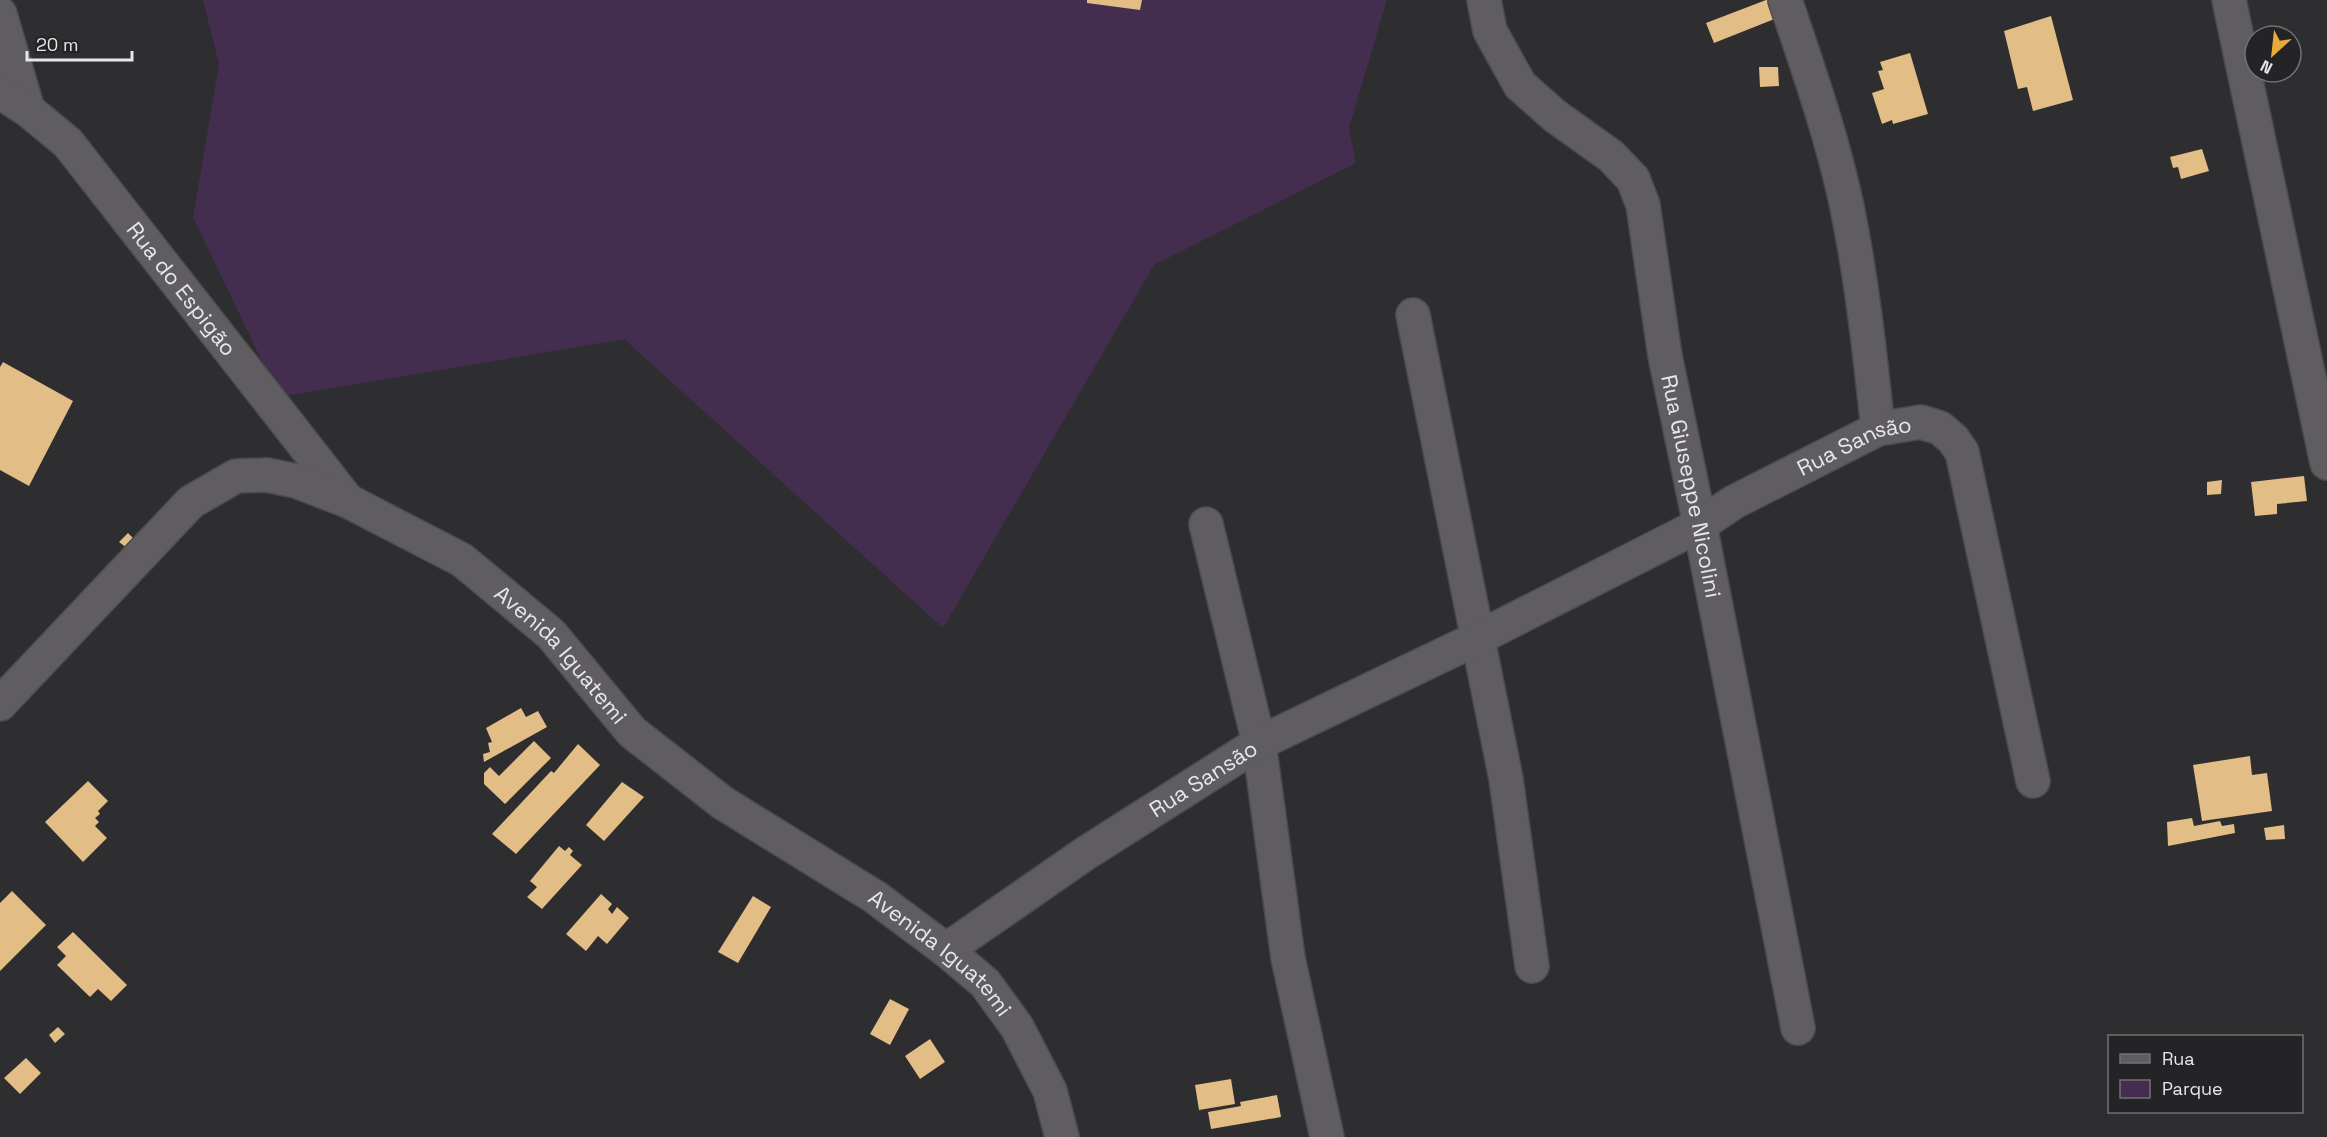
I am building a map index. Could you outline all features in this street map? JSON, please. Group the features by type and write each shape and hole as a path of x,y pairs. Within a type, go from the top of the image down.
{"street":[{"name":"Rua Giuseppe Nicolini","path":"1484,0 1490,31 1521,85 1555,116 1611,156 1634,179 1643,205 1665,356 1797,1028"},
{"path":"1785,0 1829,134 1847,206 1860,280 1878,429"},
{"path":"2229,0 2327,463"},
{"path":"0,14 28,110"},
{"name":"Rua do Espigão","path":"0,92 28,110 68,143 348,501"},
{"path":"1413,315 1506,779 1532,966"},
{"name":"Rua Sansão","path":"946,950 1086,853 1259,744 1478,638 1700,525 1734,502 1878,429 1921,422 1940,428 1953,439 1962,452 2033,781"},
{"name":"Avenida Iguatemi","path":"0,704 191,502 236,476 267,475 296,481 348,501 462,560 551,634 632,732 723,803 875,897 946,950 985,983 1017,1028 1050,1091 1062,1137"},
{"path":"1206,524 1259,744 1288,958 1327,1137"}],"green space":[{"path":"203,0 1387,0 1349,128 1356,163 1154,265 943,628 624,339 279,397 193,217 219,64"}],"building":[{"path":"1087,0 1142,0 1140,10 1087,3"},
{"path":"1770,0 1777,18 1714,43 1706,23"},
{"path":"2051,16 2073,100 2033,111 2027,87 2018,89 2004,31"},
{"path":"1910,53 1928,114 1893,124 1892,120 1882,124 1872,93 1884,89 1878,71 1883,70 1880,62"},
{"path":"1759,67 1778,67 1779,86 1760,87"},
{"path":"2202,149 2209,171 2181,179 2178,167 2173,168 2170,157"},
{"path":"3,362 73,401 29,486 0,470 0,367"},
{"path":"2304,476 2307,501 2277,504 2277,514 2255,516 2251,482"},
{"path":"2222,480 2221,494 2207,495 2207,482"},
{"path":"128,533 135,540 127,548 119,542"},
{"path":"521,708 526,717 538,711 547,727 484,762 483,754 490,752 488,743 492,742 486,728"},
{"path":"534,741 551,758 505,804 484,784 484,773 490,767 499,776"},
{"path":"578,744 600,765 516,854 492,834 551,771 554,773"},
{"path":"2250,756 2252,775 2267,773 2272,811 2202,821 2193,765"},
{"path":"88,781 108,801 98,811 100,814 95,818 99,822 95,826 107,838 83,862 45,822"},
{"path":"622,782 644,797 604,841 586,825"},
{"path":"2192,818 2194,826 2220,821 2222,826 2234,824 2235,833 2168,846 2167,822"},
{"path":"2284,825 2285,839 2266,840 2264,828"},
{"path":"559,846 565,851 569,847 573,851 570,855 582,865 542,909 527,897 537,887 530,881"},
{"path":"12,891 46,925 0,971 0,903"},
{"path":"601,894 612,904 608,909 612,914 617,907 629,918 607,944 598,936 586,951 566,934"},
{"path":"753,896 771,907 738,963 718,952"},
{"path":"73,932 127,985 111,1001 98,989 90,997 57,965 66,956 57,947"},
{"path":"890,999 909,1009 890,1045 870,1034"},
{"path":"58,1027 65,1034 55,1043 49,1035"},
{"path":"930,1039 945,1062 920,1079 905,1056"},
{"path":"26,1058 41,1073 20,1094 4,1078"},
{"path":"1231,1079 1235,1104 1199,1110 1195,1085"},
{"path":"1277,1095 1281,1117 1211,1129 1208,1112 1241,1106 1240,1102"}]}
